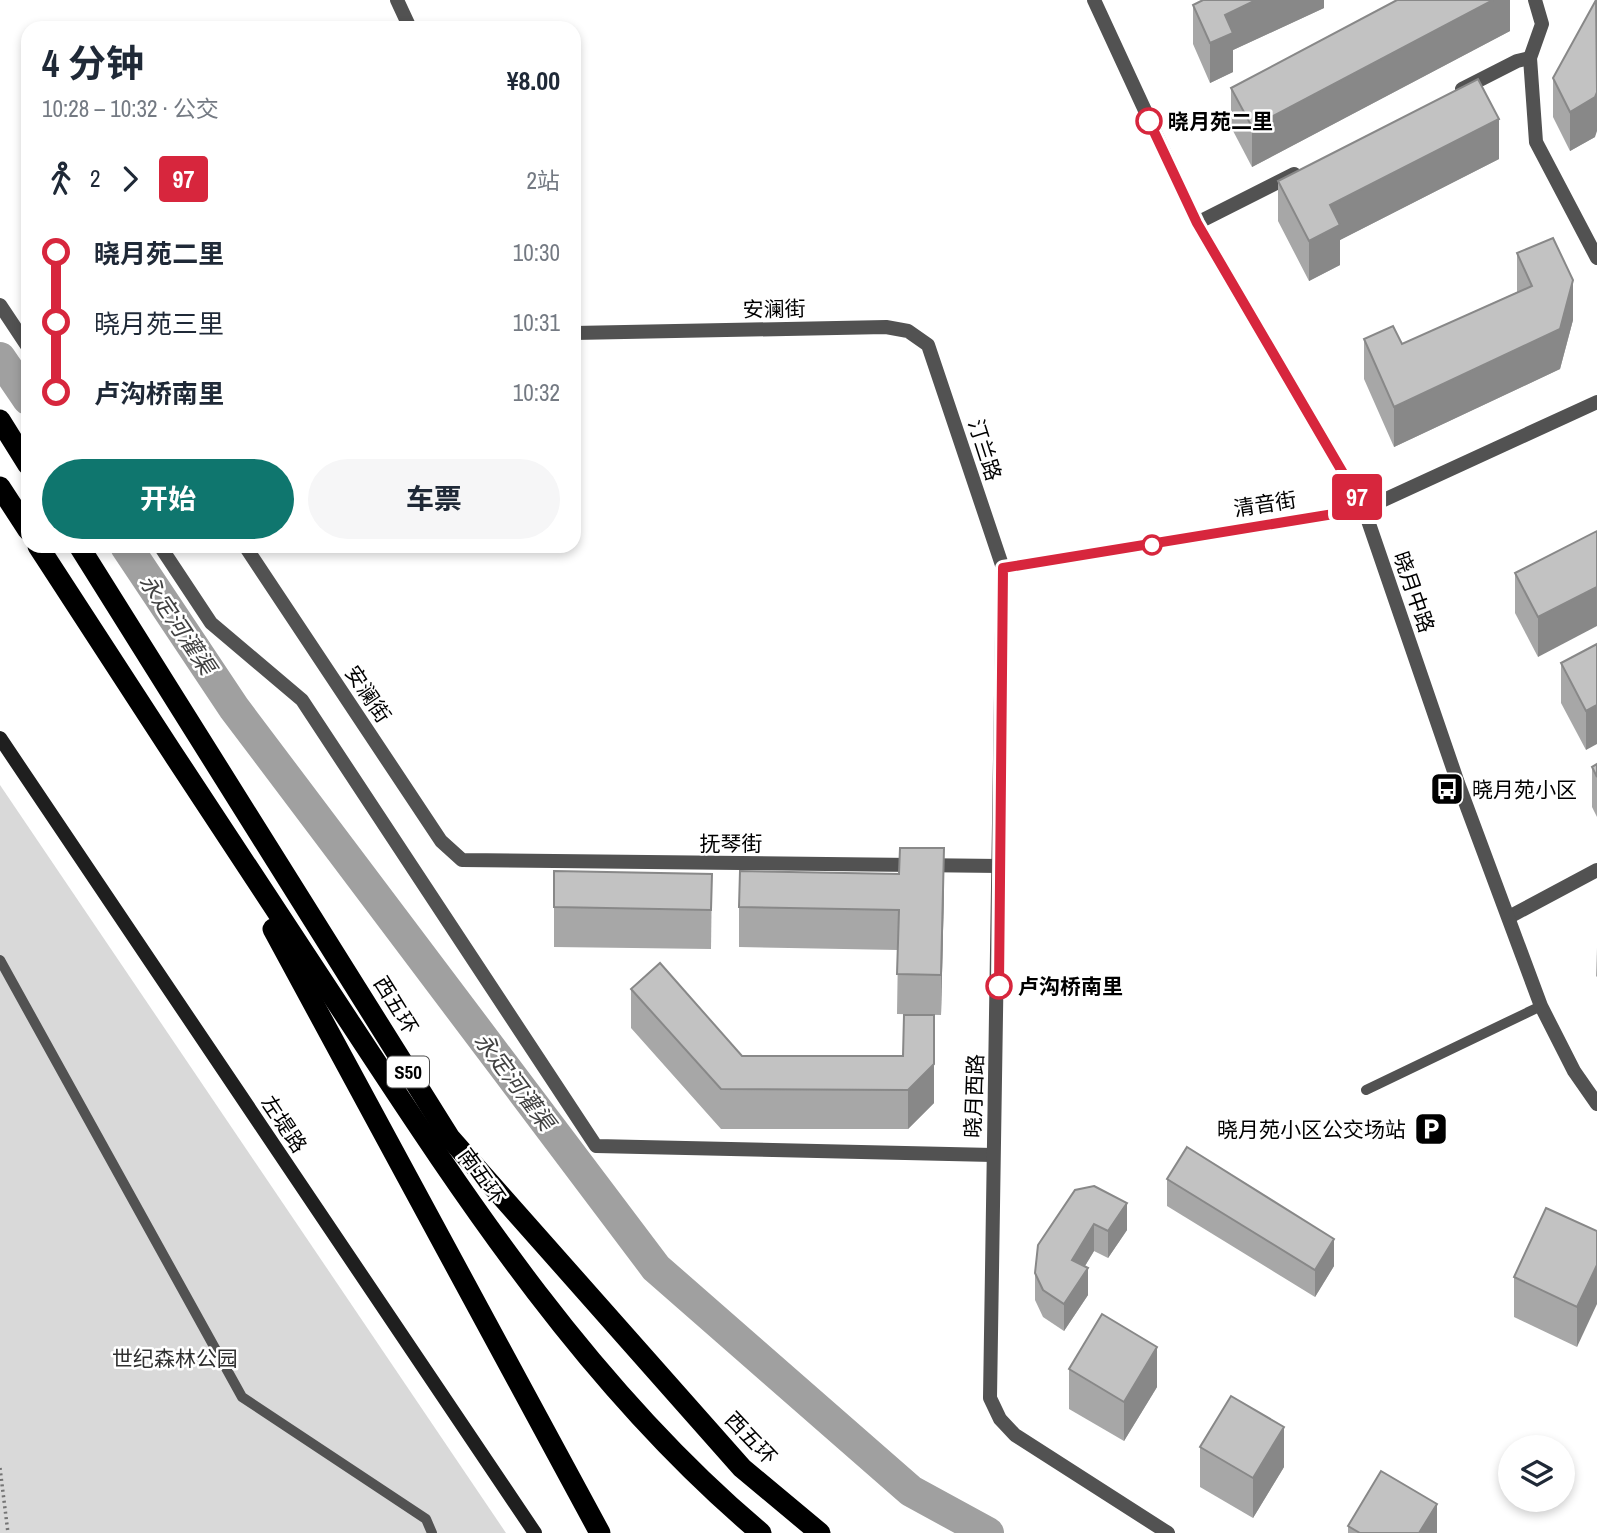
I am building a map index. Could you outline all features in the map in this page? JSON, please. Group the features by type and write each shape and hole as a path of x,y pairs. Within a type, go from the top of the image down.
{"highway":[{"path":"0,420 21,454"},
{"path":"0,486 21,519"},
{"name":"S50","path":"43,553 209,810"},
{"name":"西五环","path":"83,553 450,1138 742,1468 820,1533"},
{"path":"209,810 600,1533"},
{"name":"南五环","path":"209,810 450,1174 592,1365 725,1503 761,1533"}],"main road":[{"name":"左堤路","path":"0,738 535,1533"}],"street":[{"path":"397,0 407,21"},
{"name":"晓月中路","path":"1094,0 1197,223 1364,509 1458,783 1541,1006 1574,1071 1597,1104"},
{"path":"1535,0 1542,24 1530,58 1536,142 1597,258"},
{"path":"1443,98 1517,61 1530,58"},
{"path":"1197,223 1308,167"},
{"path":"0,305 21,336"},
{"name":"安澜街","path":"581,333 886,327 908,331 928,345"},
{"name":"汀兰路","path":"928,345 1003,568"},
{"name":"清音街","path":"1003,568 1364,509 1597,401"},
{"path":"165,553 211,623 302,700 596,1146 993,1156"},
{"name":"安澜街","path":"250,553 441,841 462,860"},
{"name":"晓月西路","path":"1003,568 990,1398 1000,1419 1015,1435 1168,1533"},
{"name":"抚琴街","path":"462,860 1000,866"},
{"path":"1509,917 1597,870"}],"lane":[{"path":"0,960 242,1397 426,1519 432,1533"},
{"path":"1366,1090 1541,1006"}],"path":[{"path":"0,1468 8,1533"}],"green space":[{"name":"世纪森林公园","path":"0,785 506,1533 0,1533"}],"building":[{"path":"1203,0 1256,0 1225,15 1233,33 1210,43 1193,5"},
{"path":"1397,0 1493,0 1252,127 1231,88"},
{"path":"1596,0 1597,92 1595,97 1570,112 1553,78"},
{"path":"1478,79 1499,119 1330,205 1340,225 1309,241 1278,181"},
{"path":"1553,238 1573,280 1560,329 1394,407 1364,339 1393,326 1402,344 1532,286 1517,253"},
{"path":"1597,531 1597,587 1538,617 1515,573"},
{"path":"1597,644 1597,705 1586,711 1561,663"},
{"path":"1597,764 1597,777 1592,767"},
{"path":"900,848 944,848 941,975 897,974 899,910 739,907 740,871 899,874"},
{"path":"554,871 712,874 711,910 554,907"},
{"path":"660,963 742,1056 903,1056 904,1015 934,1015 934,1064 908,1090 721,1089 631,989"},
{"path":"1187,1147 1334,1239 1315,1270 1167,1179"},
{"path":"1094,1186 1127,1203 1108,1231 1094,1224 1072,1260 1088,1268 1064,1304 1043,1290 1035,1273 1038,1245 1075,1190"},
{"path":"1546,1208 1597,1231 1597,1265 1577,1307 1514,1277"},
{"path":"1102,1314 1157,1347 1124,1402 1069,1369"},
{"path":"1231,1396 1284,1427 1253,1478 1200,1447"},
{"path":"1381,1471 1437,1504 1419,1533 1360,1533 1348,1526"}],"waterway":[{"name":"永定河灌渠","path":"0,358 21,389"},
{"name":"永定河灌渠","path":"131,553 234,708 656,1268 911,1491 988,1533"}],"bus line":[{"name":"97","path":"999,986 1003,568 1364,509 1197,223 1149,121"}],"place":[{"name":"晓月苑二里","path":"1149,121"},
{"name":"晓月苑小区","path":"1447,789"},
{"name":"卢沟桥南里","path":"999,986"},
{"name":"晓月苑小区公交场站","path":"1431,1129"}]}
